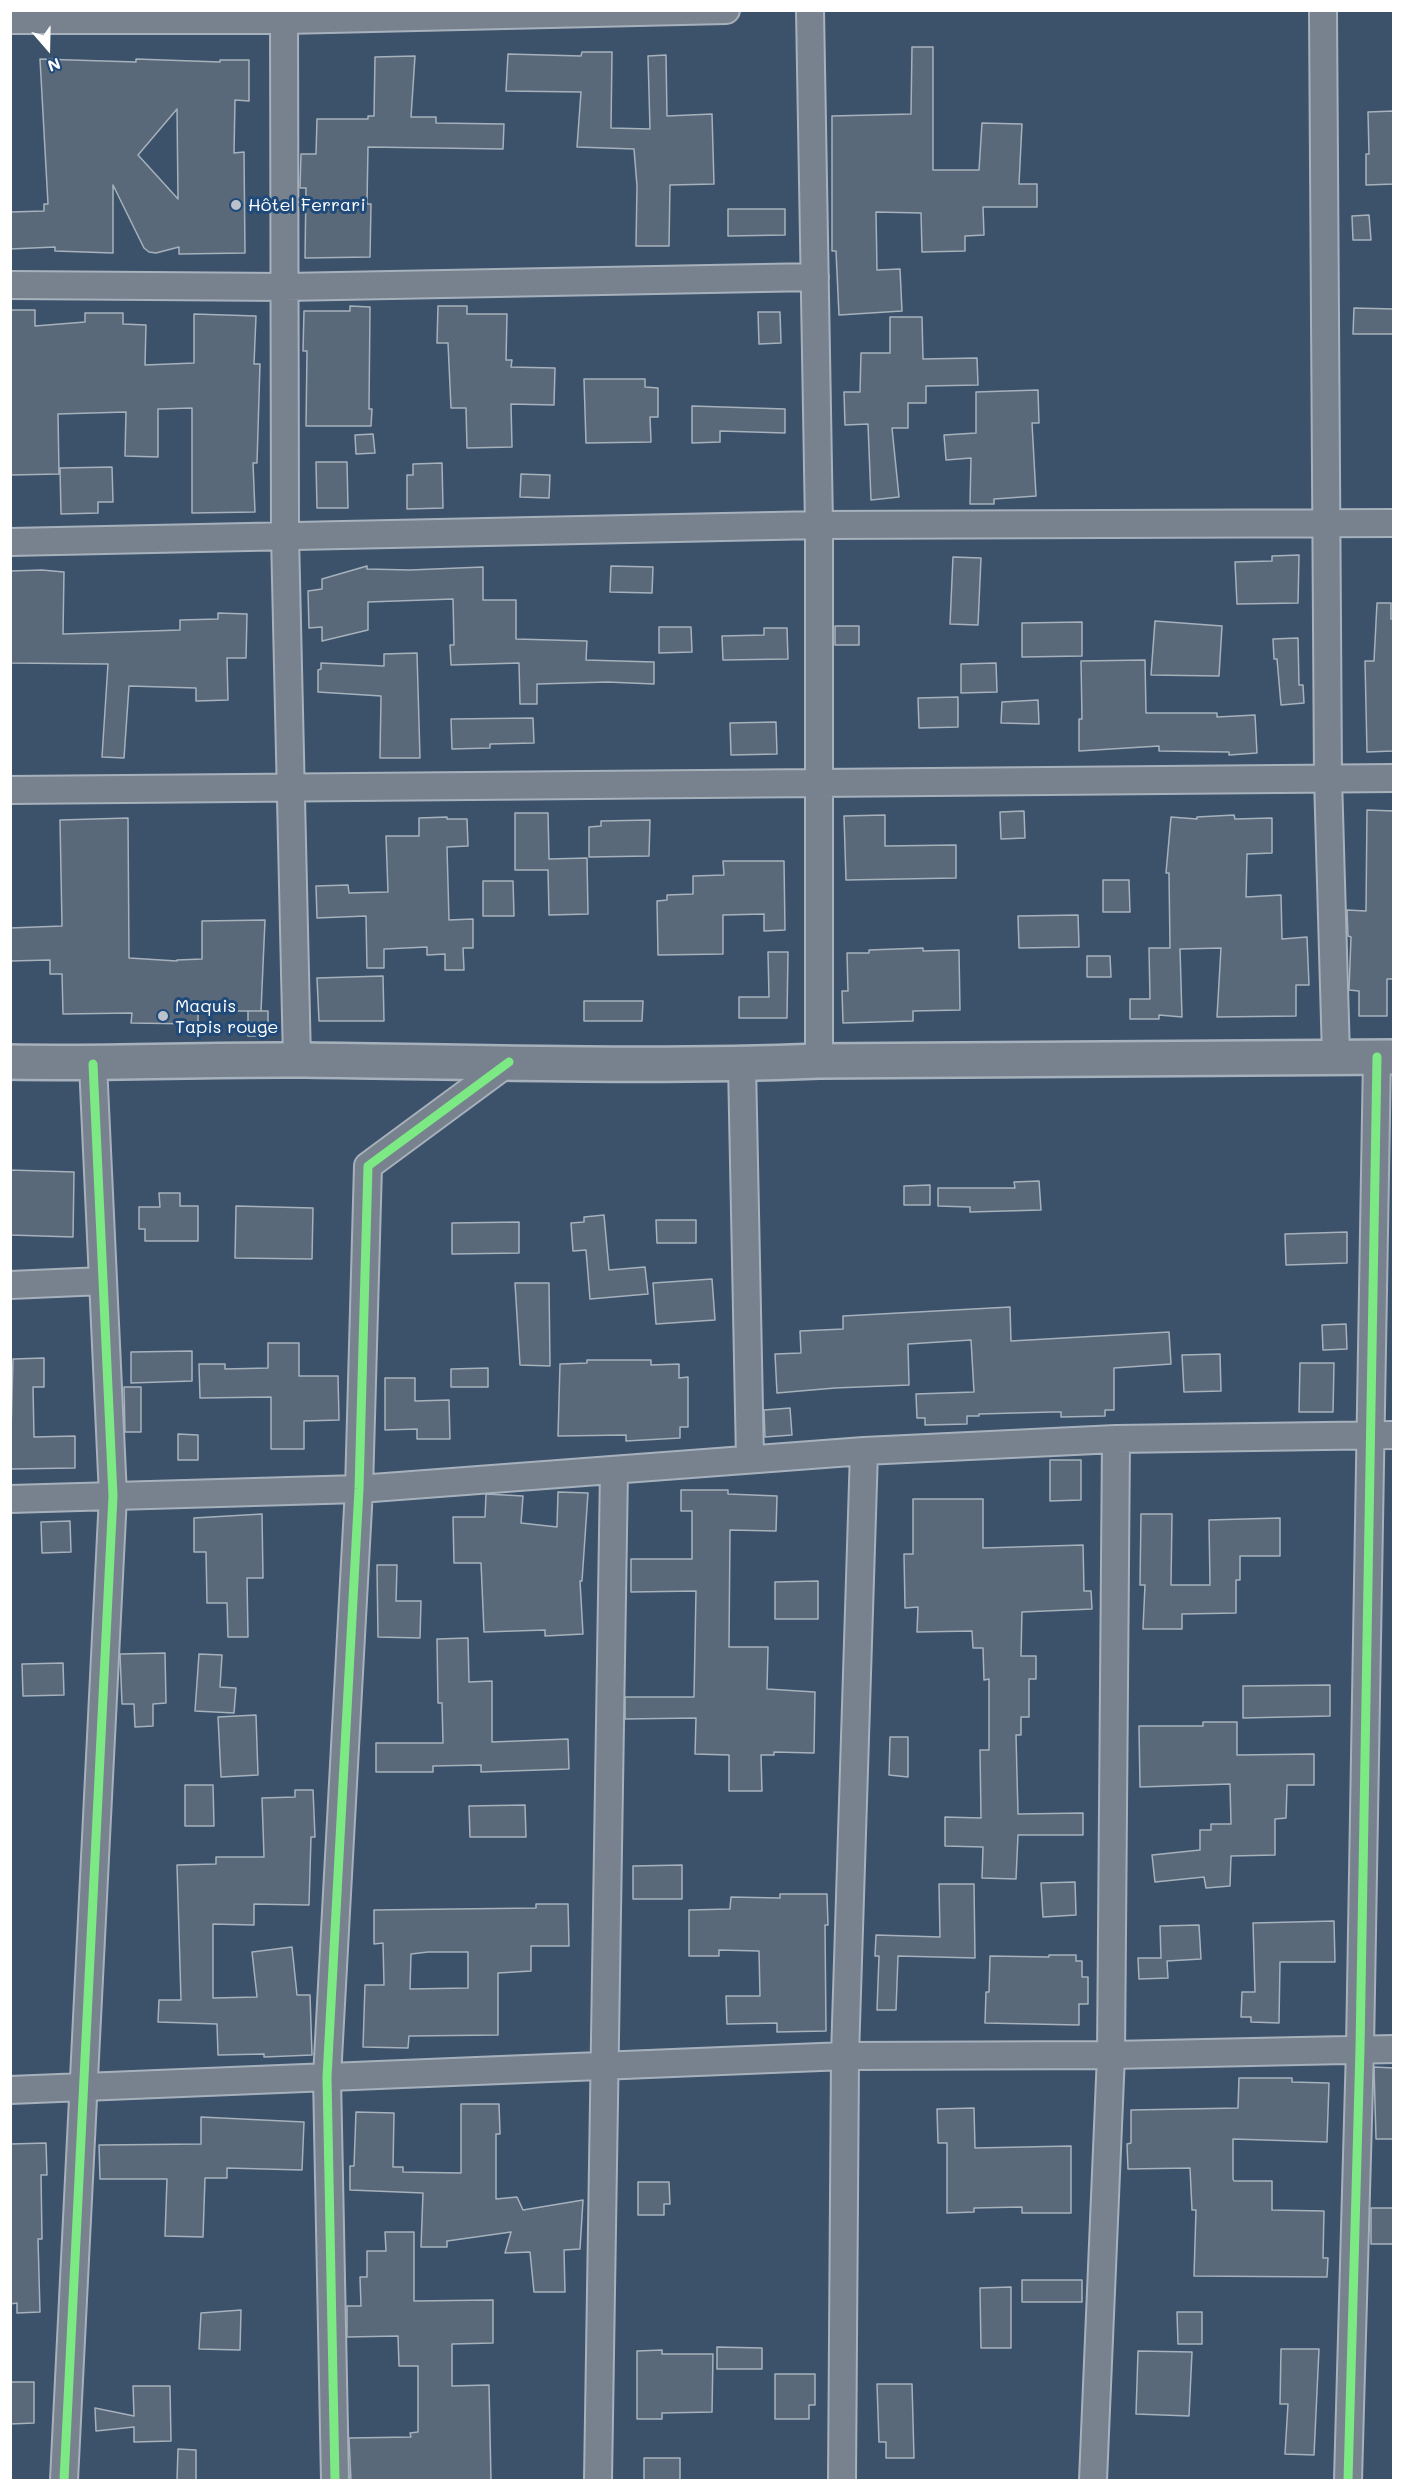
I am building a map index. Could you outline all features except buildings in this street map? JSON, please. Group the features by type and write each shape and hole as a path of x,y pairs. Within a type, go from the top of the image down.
{"street":[{"path":"10,20 726,10"},
{"path":"810,10 819,525 819,1061"},
{"path":"1323,10 1328,778 1336,1056"},
{"path":"284,15 285,536 297,1060"},
{"path":"10,285 285,287 815,277"},
{"path":"10,542 819,525 1394,523"},
{"path":"10,790 1394,778"},
{"path":"10,1062 93,1064 297,1060 742,1064 819,1061 1385,1057 1382,1436 1360,2048 1348,2481"},
{"path":"335,2481 327,2077 359,1489 368,1166 509,1062"},
{"path":"64,2481 113,1496 93,1064"},
{"path":"742,1064 750,1459"},
{"path":"10,1285 103,1281"},
{"path":"10,1499 359,1489 864,1451 1116,1440 1382,1436"},
{"path":"1093,2481 1111,2055 1116,1440"},
{"path":"842,2481 845,2056 864,1451"},
{"path":"598,2481 614,1470"},
{"path":"10,2090 845,2056 1111,2055 1394,2049"}],"cycle path":[{"path":"1348,2480 1360,2048 1377,1057"},
{"path":"335,2480 327,2077 359,1489 368,1166 509,1062"},
{"path":"64,2480 113,1496 93,1064"}],"place":[{"name":"Hôtel Ferrari","path":"236,205"},
{"name":"Maquis Tapis rouge","path":"163,1016"}]}
